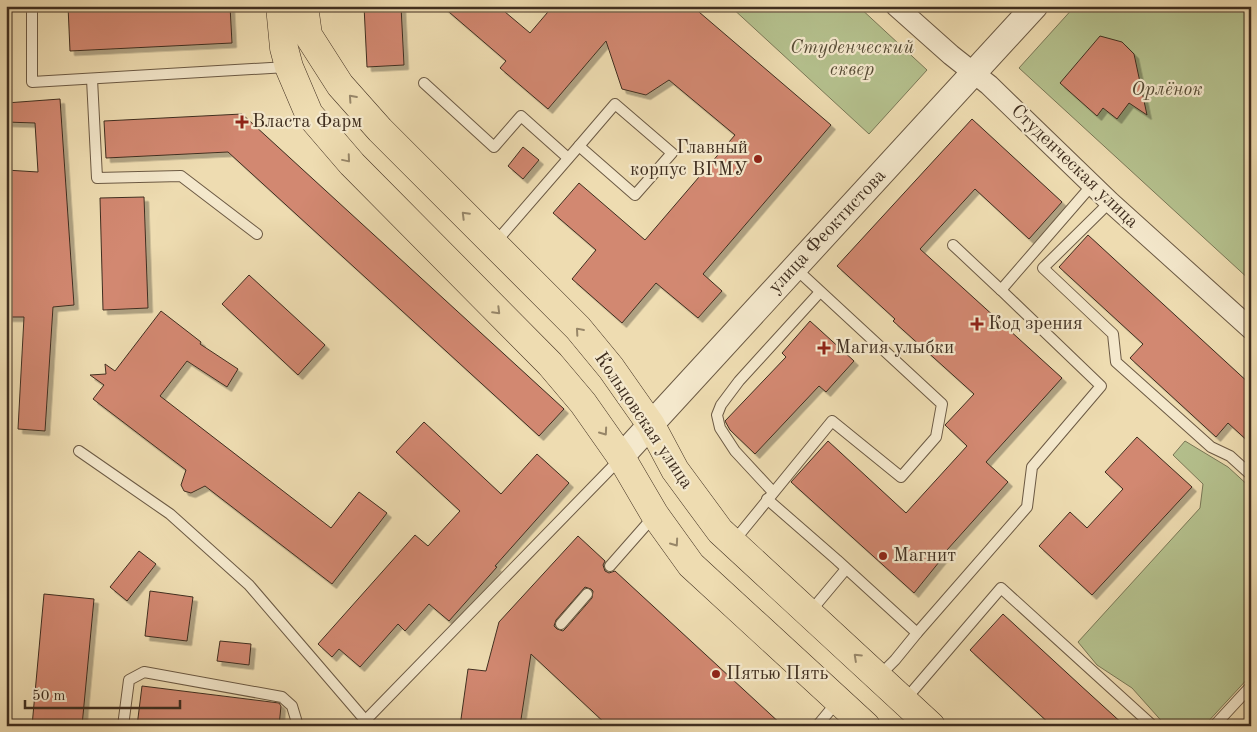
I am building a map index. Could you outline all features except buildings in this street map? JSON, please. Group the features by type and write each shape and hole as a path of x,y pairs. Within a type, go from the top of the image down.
{"main road":[{"name":"Кольцовская улица","path":"280,6 284,48 289,67 309,114 352,164 550,364 583,404 621,457 655,515 691,565 866,726"},
{"name":"Кольцовская улица","path":"304,6 308,35 340,85 380,130 578,328 611,368 651,425 675,470 720,531 931,726"}],"street":[{"name":"Студенческая улица","path":"896,6 988,85 1110,202 1251,329"},
{"name":"улица Феоктистова","path":"621,457 1035,6"}],"lane":[{"path":"32,6 32,82 289,67"},
{"path":"92,79 97,178 181,176 257,234"},
{"path":"424,83 494,147 521,116 568,158"},
{"path":"494,244 615,104 672,153 635,195 579,146"},
{"path":"1001,290 1092,185"},
{"path":"1110,202 1043,268 1113,334 1116,362 1211,447 1230,456 1251,475"},
{"path":"878,677 895,660 1027,507 1032,467 1101,386 954,245"},
{"path":"732,542 832,421 901,477 936,437 942,404 795,268"},
{"path":"820,292 739,381 721,405 717,415 720,428 735,451 770,496 917,633"},
{"path":"80,451 170,514 249,585 363,723 621,457"},
{"path":"610,566 655,515"},
{"path":"809,613 846,568"},
{"path":"905,701 1001,588 1153,726"},
{"path":"561,624 587,594"},
{"path":"123,726 129,680 144,672 282,697 292,706 298,726"},
{"path":"1214,726 1251,686"},
{"path":"817,726 839,700"}],"green space":[{"name":"Студенческий сквер","path":"730,6 858,6 927,70 869,134"},
{"name":"Орлёнок","path":"1075,6 1251,6 1251,281 1019,68"},
{"path":"1185,441 1228,467 1251,488 1251,675 1204,726 1166,726 1132,688 1097,665 1078,642 1200,508 1203,484 1173,455"}],"place":[{"name":"Власта Фарм","path":"242,122"},
{"name":"Главный корпус ВГМУ","path":"758,159"},
{"name":"Код зрения","path":"977,324"},
{"name":"Магия улыбки","path":"824,348"},
{"name":"Магнит","path":"883,556"},
{"name":"Пятью Пять","path":"716,674"}]}
